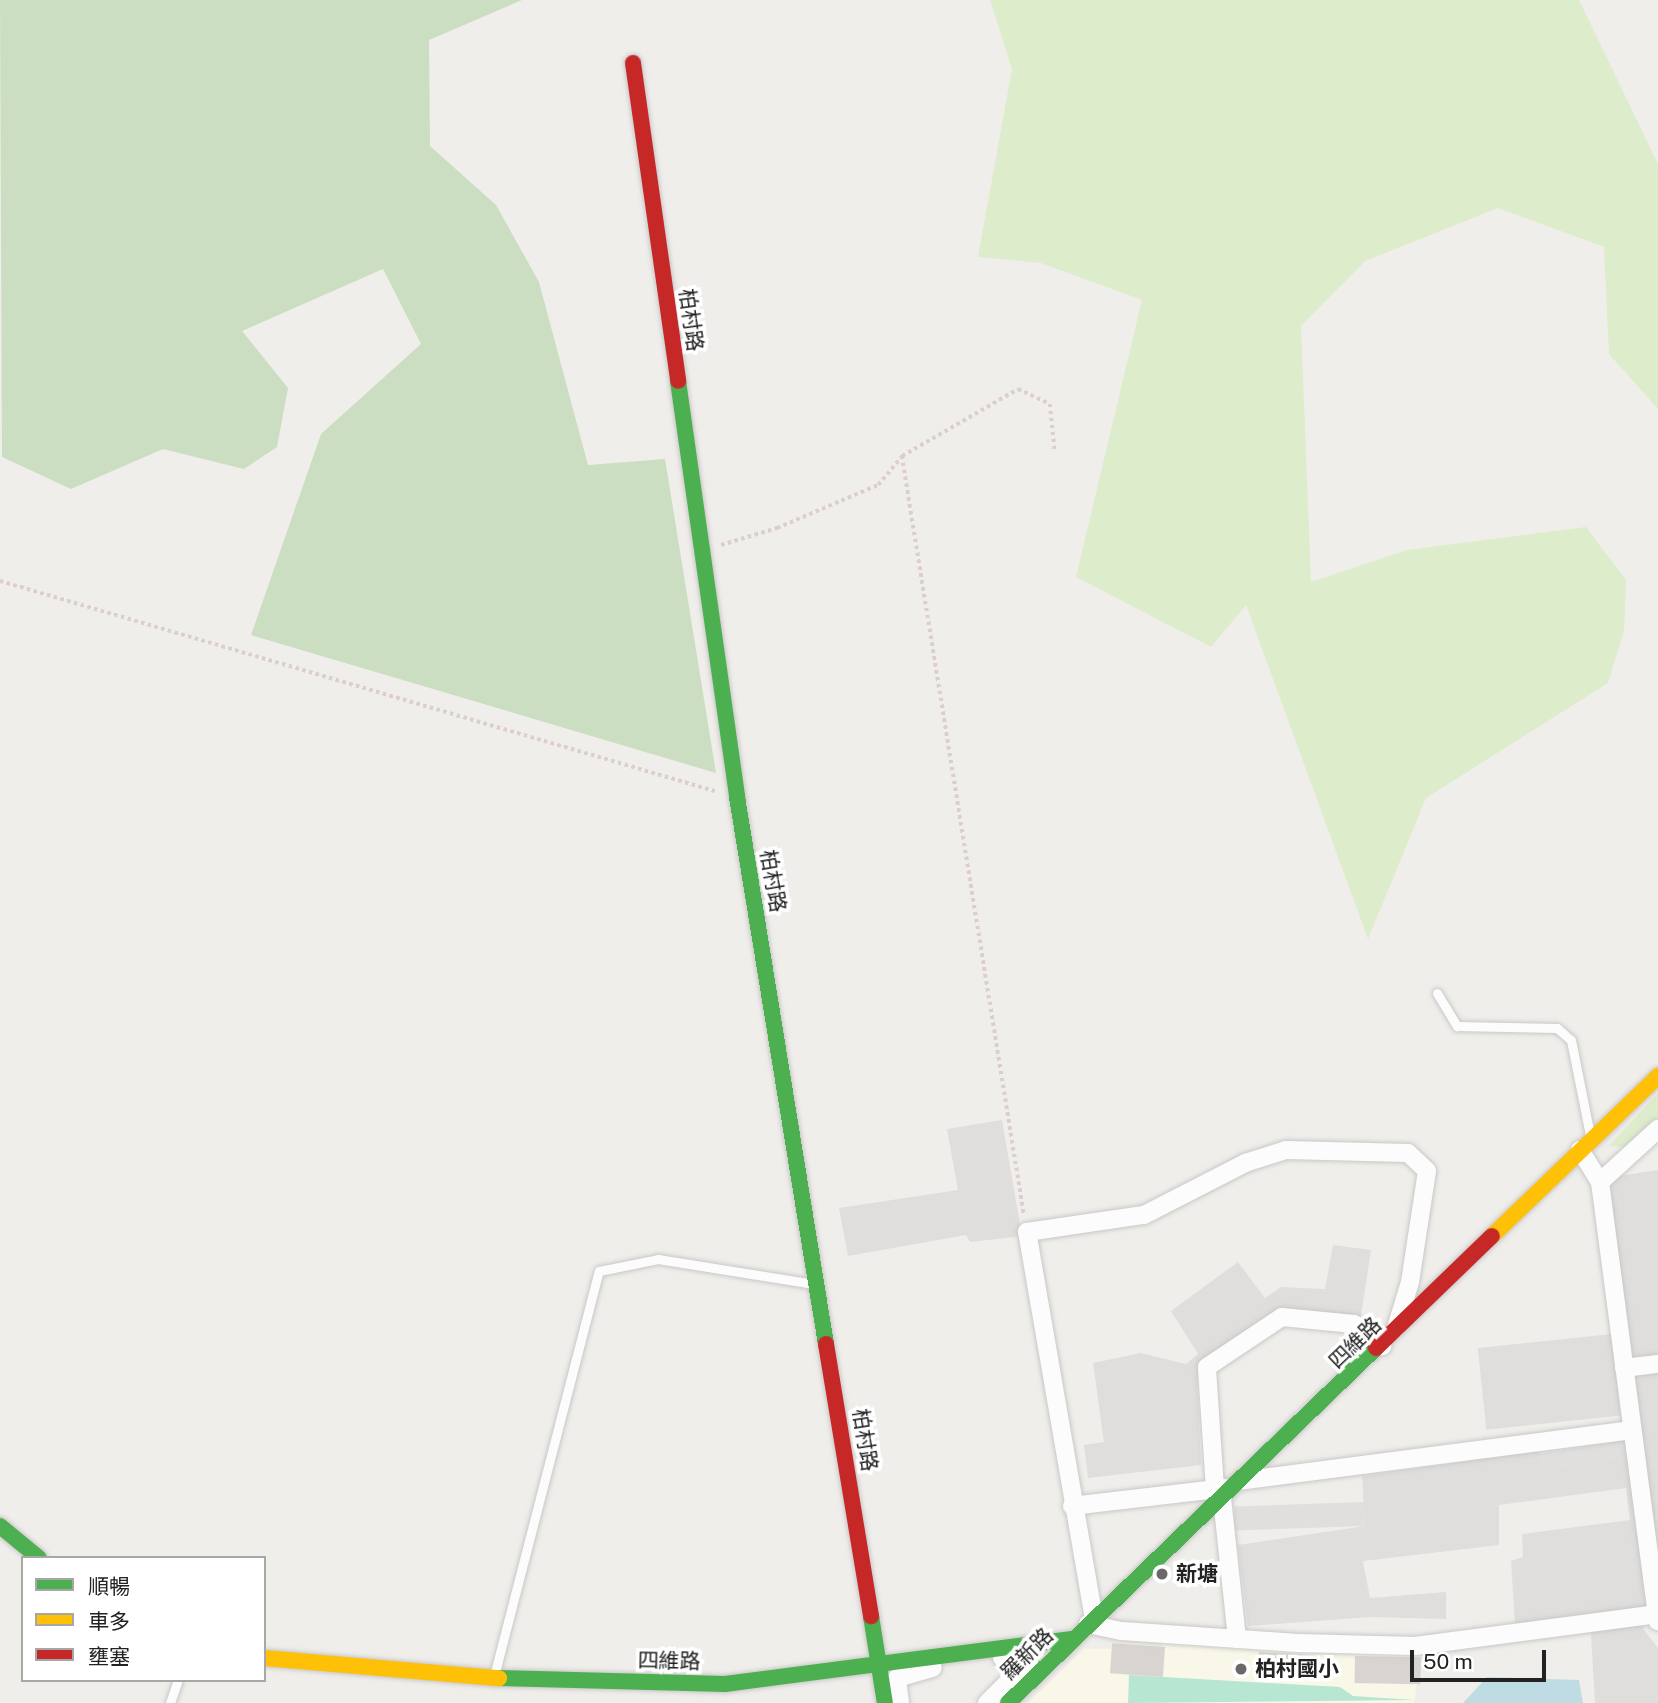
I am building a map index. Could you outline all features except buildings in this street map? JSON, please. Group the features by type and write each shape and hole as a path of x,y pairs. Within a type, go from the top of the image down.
{"street":[{"name":"柏村路","path":"633,63 737,797 820,1285 885,1703"},
{"name":"四維路","path":"266,1658 494,1678 725,1684 1082,1629 1227,1489 1388,1340 1658,1076"},
{"path":"1600,1182 1658,1129"},
{"path":"1237,1639 1227,1489 1207,1367 1282,1317 1354,1324 1388,1340 1410,1282 1427,1171 1408,1153 1286,1150 1245,1163 1144,1215 1027,1232 1072,1506 1082,1629 1237,1639 1415,1646 1656,1617 1600,1182 1585,1145"},
{"path":"1624,1368 1658,1364"},
{"path":"1072,1506 1227,1489 1632,1430"},
{"path":"0,1526 37,1556"},
{"name":"羅新路","path":"1008,1703 1082,1629"},
{"path":"900,1703 897,1678 903,1674 1025,1656 1023,1668 987,1703"}],"lane":[{"path":"1437,993 1457,1026 1557,1028 1571,1040 1585,1145"},
{"path":"494,1678 598,1271 658,1259 820,1285"},
{"path":"170,1703 177,1682"}],"path":[{"path":"702,551 777,528 878,485 902,456 1018,389 1050,404 1055,452"},
{"path":"902,456 1027,1232"},
{"path":"0,581 737,797"}],"shaded area":[{"path":"1002,1120 1022,1236 970,1242 966,1235 848,1256 839,1208 958,1190 947,1129"},
{"path":"1658,1170 1658,1605 1641,1607 1644,1630 1658,1648 1658,1703 1595,1703 1590,1617 1515,1625 1511,1561 1523,1557 1522,1534 1630,1520 1626,1488 1499,1505 1499,1545 1363,1561 1370,1598 1446,1592 1446,1619 1370,1617 1248,1626 1238,1545 1365,1526 1362,1476 1539,1451 1542,1469 1642,1456 1610,1186 1613,1177"},
{"path":"1333,1245 1371,1250 1359,1329 1288,1319 1197,1380 1201,1465 1088,1478 1084,1445 1104,1442 1093,1363 1141,1353 1186,1364 1198,1354 1171,1311 1238,1262 1265,1298 1281,1287 1325,1289"},
{"path":"1612,1334 1621,1416 1486,1430 1478,1348"},
{"path":"1626,1440 1629,1458 1542,1472 1539,1454"},
{"path":"1364,1502 1365,1526 1235,1531 1234,1507"},
{"name":"柏村國小","path":"1162,1642 1421,1654 1414,1703 1028,1703 1084,1649 1161,1648"}],"green space":[{"path":"0,0 522,0 429,40 430,146 496,205 539,282 588,465 665,459 716,773 251,635 321,434 421,344 383,269 242,331 288,388 277,447 244,469 163,449 71,489 2,457"},
{"path":"990,0 1579,0 1658,164 1658,409 1609,354 1604,247 1498,208 1365,261 1301,326 1311,582 1407,550 1586,527 1626,580 1624,631 1608,683 1426,798 1368,939 1246,605 1211,647 1076,577 1142,300 1041,263 978,257 1012,69"},
{"path":"1658,1093 1658,1116 1628,1147 1609,1146"},
{"path":"1129,1675 1340,1687 1353,1696 1414,1700 1128,1703"}],"water":[{"path":"1487,1677 1579,1680 1583,1703 1463,1703"}],"traffic: fast":[{"path":"678,381 737,797 826,1344"},
{"path":"1008,1703 1376,1348"},
{"path":"0,1526 37,1556"},
{"path":"871,1616 885,1703"},
{"path":"499,1678 725,1684 1072,1639"}],"traffic: slow":[{"path":"1492,1236 1658,1076"},
{"path":"266,1658 499,1678"}],"traffic: jam":[{"path":"633,63 678,381"},
{"path":"1376,1348 1492,1236"},
{"path":"826,1344 871,1616"}],"place":[{"name":"新塘","path":"1162,1574"},
{"name":"柏村國小","path":"1241,1669"}]}
